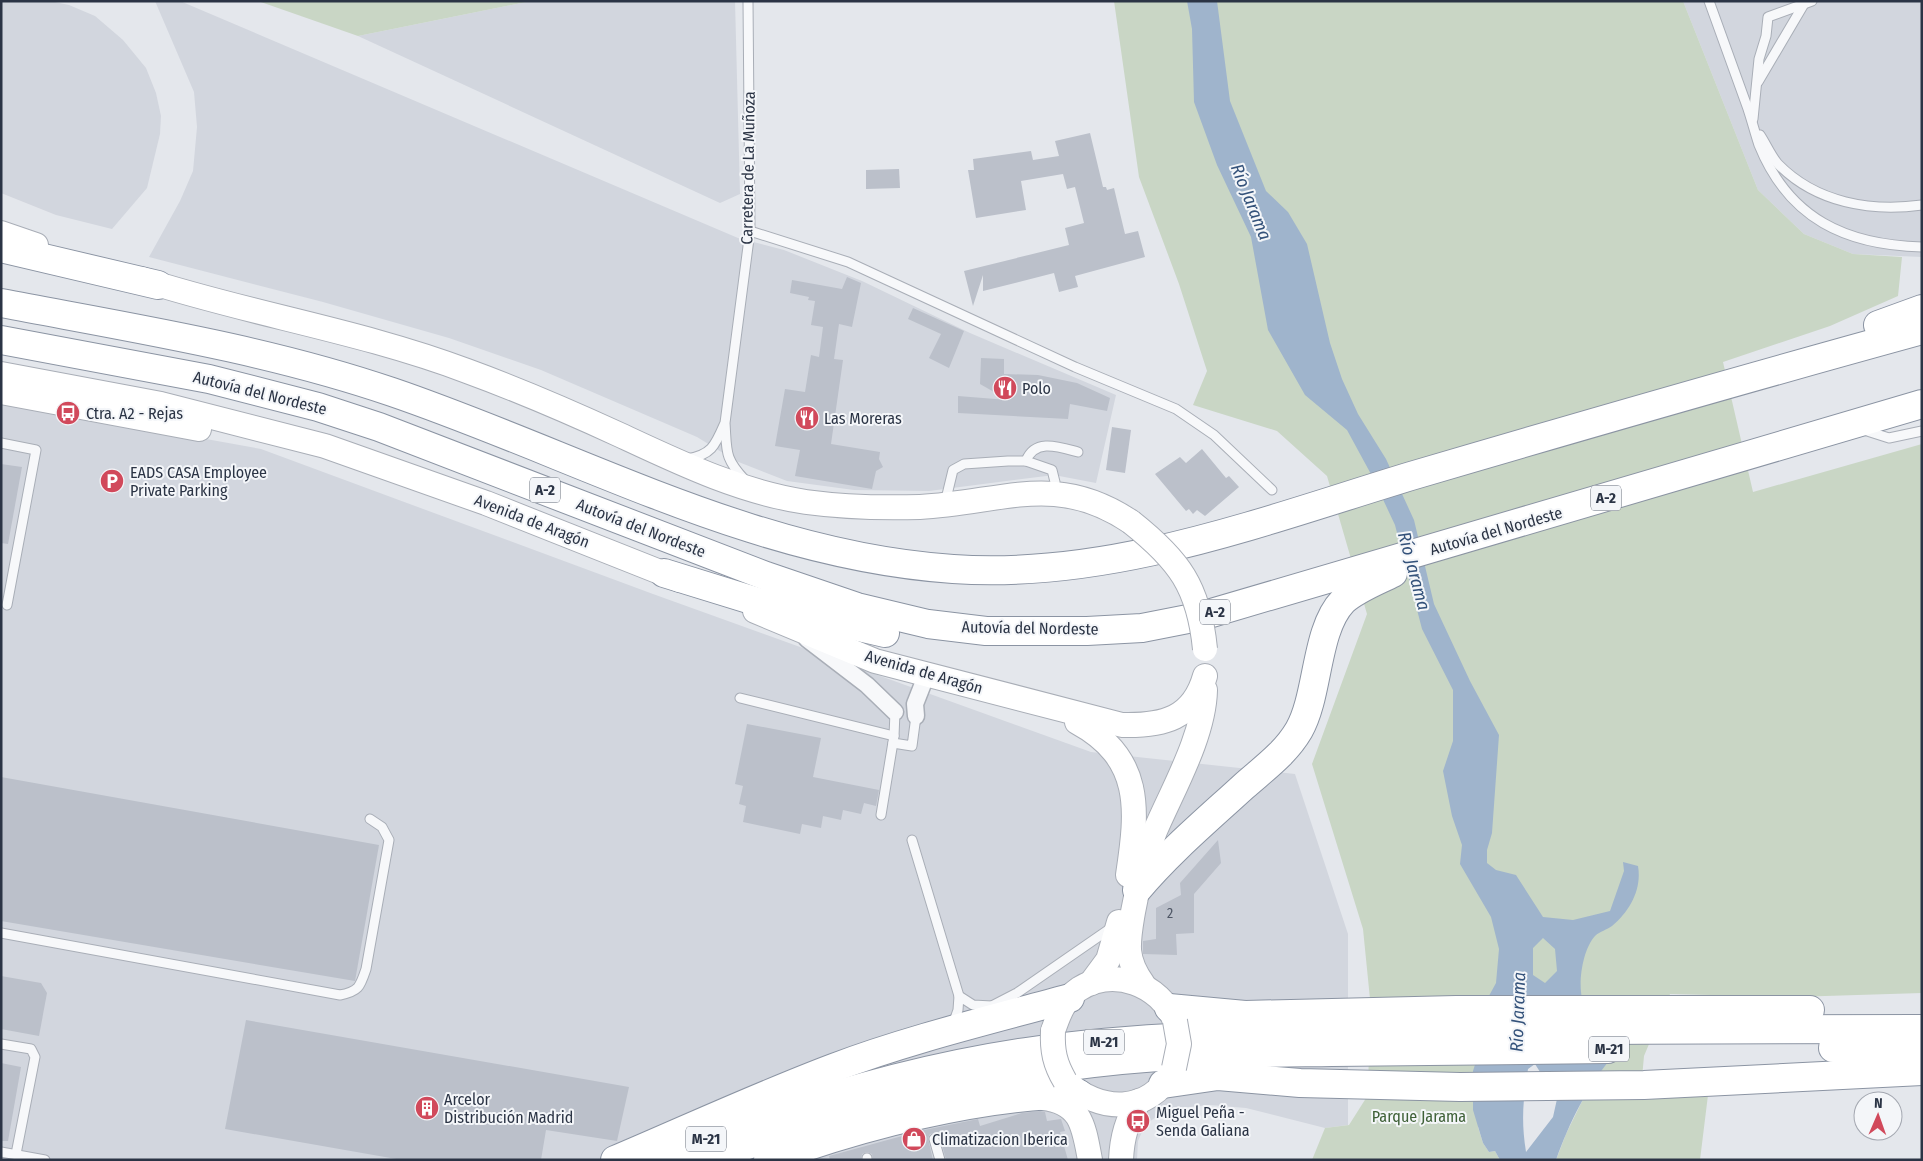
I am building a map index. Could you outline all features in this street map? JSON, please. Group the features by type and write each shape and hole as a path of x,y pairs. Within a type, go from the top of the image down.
{"highway":[{"path":"1,248 158,284"},
{"name":"A-2","path":"1,303 218,346 328,373 390,392 490,428 676,501 738,523 782,538 853,557 948,569 1034,570 1122,558 1210,536 1793,365 1845,338 1916,314"},
{"name":"Autovía del Nordeste","path":"1,340 210,379 318,407 379,427 670,540 857,607 928,624 986,631 1087,631 1142,628 1342,588 1370,585 1455,543 1922,404"},
{"path":"664,573 774,607 890,634 932,640 1023,646 1087,631"},
{"path":"1137,890 1156,868 1188,837 1282,753 1300,729 1312,691 1324,641 1342,588"},
{"path":"615,1160 750,1100 834,1068 944,1030 1080,991"},
{"path":"1761,1029 1922,1012"},
{"path":"1172,1014 1245,1015 1458,1030"},
{"name":"M-21","path":"1761,1029 1922,1048"},
{"name":"M-21","path":"656,1160 757,1119 841,1093 920,1072 1023,1052 1139,1039 1244,1034 1458,1030 1922,1029"},
{"name":"M-21","path":"707,1160 764,1138 848,1112 927,1092 1026,1073 1122,1060 1247,1053 1458,1030"},
{"path":"1168,1076 1218,1076 1300,1082 1460,1087 1644,1085 1922,1071"},
{"path":"768,1160 812,1144 914,1116 1024,1096 1079,1092"}],"street":[{"path":"1,233 158,284 336,330 463,369 537,397 715,478 756,491 805,502 921,507 1014,495 1054,493 1078,496 1110,508 1131,522 1156,542 1178,564 1199,609 1205,649 1202,708 1194,740 1155,832 1137,890 1128,949 1134,973 1143,984 1156,993 1172,1014 1179,1044 1168,1076 1149,1096 1139,1101 1116,1106 1079,1092"},
{"name":"Avenida de Aragón","path":"1,374 161,404 324,446 477,500 664,573 875,661 926,676 1122,725 1141,726 1163,722 1180,714 1190,706 1201,691 1205,676"},
{"path":"1,392 195,428 228,432 267,431"},
{"path":"787,624 866,685 895,712"},
{"path":"916,716 915,704 926,676"},
{"name":"Avenida de Aragón","path":"1051,707 1104,739 1113,748 1130,781 1134,807 1133,842 1119,922 1108,960 1080,991"},
{"path":"1109,1158 1079,1092 1056,1066 1052,1049 1053,1031 1058,1013 1080,991 1112,980 1143,984"},
{"path":"1024,1096 1061,1102 1079,1116 1109,1158"},
{"path":"1109,1158 1123,1135 1129,1118 1139,1101"}],"lane":[{"name":"Carretera de La Muñoza","path":"748,1 750,231 725,423 727,455 731,465 756,491"},
{"path":"1708,1 1759,144 1782,187 1814,219 1835,231 1882,245 1922,247"},
{"path":"1754,89 1808,3"},
{"path":"1808,3 1768,17 1754,89 1753,123 1777,162 1801,182 1827,196 1845,202 1873,207 1922,205"},
{"path":"750,231 848,262 1075,367 1176,410 1214,436 1272,490"},
{"name":"Carretera de La Muñoza","path":"676,461 706,454 716,443 725,423"},
{"path":"1849,425 1889,438 1922,431"},
{"path":"1,444 36,450 6,604"},
{"path":"1026,461 1029,454 1041,446 1056,446 1078,452"},
{"path":"946,504 949,480 953,470 964,464 1026,461 1052,470 1055,482 1054,493"},
{"path":"740,698 893,739 912,746 916,716"},
{"path":"881,815 893,739 895,712"},
{"path":"1,933 340,995 353,992 361,985 366,969 389,840 382,827 370,819"},
{"path":"912,840 959,996 958,1010 944,1030"},
{"path":"944,1030 1017,993 1119,922"},
{"path":"959,996 973,1005 992,1006"},
{"path":"1,1044 31,1050 36,1057 16,1154"},
{"path":"934,1139 940,1160"},
{"path":"1,1152 45,1160"}],"shaded area":[{"path":"1,1 50,1 69,5 95,16 123,40 146,68 156,93 161,116 160,134 147,188 112,229 56,215 1,193"},
{"path":"155,1 180,1 738,238 784,250 862,281 970,333 1116,395 1096,483 1054,475 929,491 854,490 787,481 736,461 697,437 541,370 449,338 323,302 149,257 180,201 193,171 197,127 194,92"},
{"path":"531,1 735,1 740,194 720,203 358,36"},
{"path":"1683,1 1922,1 1922,257 1853,254 1804,234 1758,190"},
{"path":"1,402 261,449 653,594 1091,752 1295,774 1348,934 1348,1125 1325,1128 1246,1108 1210,1105 1167,1109 1145,1125 1138,1141 1137,1160 1,1160"}],"green space":[{"path":"258,1 531,1 358,36"},
{"name":"Parque Jarama","path":"1114,1 1683,1 1758,190 1804,234 1853,254 1902,257 1898,296 1830,326 1723,362 1753,492 1922,444 1922,993 1793,997 1670,994 1644,1056 1640,1100 1708,1095 1700,1160 1556,1160 1566,1134 1592,1081 1534,1055 1478,1127 1483,1143 1489,1152 1495,1151 1500,1160 1312,1160 1325,1128 1349,1125 1368,1095 1370,999 1363,929 1312,764 1367,614 1327,476 1277,431 1193,405 1207,371 1179,284 1139,177"}],"water":[{"name":"Río Jarama","path":"1187,1 1217,1 1230,101 1266,191 1288,212 1307,244 1330,343 1342,379 1358,414 1386,459 1414,520 1434,604 1470,681 1499,735 1492,833 1487,850 1487,863 1496,870 1516,875 1543,917 1573,920 1610,911 1624,871 1623,862 1638,866 1638,883 1629,906 1612,926 1595,936 1587,949 1581,974 1582,998 1591,1020 1612,1057 1594,1081 1580,1106 1556,1160 1500,1160 1495,1151 1489,1152 1483,1143 1473,1110 1473,1071 1488,1023 1484,1005 1496,983 1499,949 1491,917 1460,864 1462,845 1452,816 1443,771 1453,741 1453,690 1422,629 1395,525 1372,476 1347,430 1305,395 1268,330 1251,237 1217,165 1194,102 1192,29","holes":["1543,938 1555,949 1557,971 1545,983 1533,975 1533,948","1535,1064 1557,1099 1553,1117 1526,1152 1523,1120 1524,1101 1528,1069"]}],"building":[{"path":"1090,133 1103,187 1106,187 1107,190 1114,188 1125,234 1138,231 1145,257 1075,276 1078,287 1059,292 1054,273 983,291 983,275 973,306 964,271 1069,245 1065,228 1084,223 1075,187 1067,189 1063,174 1021,181 1026,210 976,218 968,170 974,170 973,159 1031,151 1033,160 1059,156 1055,141"},
{"path":"899,169 900,188 866,189 866,170"},
{"name":"Las Moreras","path":"847,277 861,283 852,327 839,324 834,359 843,360 831,444 880,452 879,459 883,467 876,471 872,489 795,476 800,450 775,446 785,389 805,392 811,355 819,357 823,327 811,325 815,301 808,300 809,297 790,293 792,280 842,289"},
{"path":"913,308 964,331 949,368 929,358 941,334 908,319"},
{"name":"Polo","path":"981,358 1004,359 1004,374 1038,375 1077,383 1110,398 1107,411 1070,404 1068,419 958,413 958,396 1008,400 980,384"},
{"path":"1112,427 1131,430 1125,473 1106,470"},
{"path":"1202,449 1226,478 1229,476 1239,487 1205,516 1197,510 1193,514 1189,509 1186,511 1155,474 1180,457 1186,463"},
{"path":"1,464 22,467 8,544 1,543"},
{"path":"747,724 821,738 813,777 879,790 876,806 864,803 861,814 843,810 841,820 823,816 821,828 802,824 800,834 743,822 746,806 739,804 743,786 735,784"},
{"path":"1,777 379,845 355,981 1,921"},
{"path":"1218,840 1221,863 1194,894 1194,933 1176,934 1177,955 1143,954 1143,941 1156,939 1156,908 1181,895 1180,883"},
{"path":"1,976 41,983 47,993 39,1036 1,1029"},
{"name":"Arcelor Distribución Madrid","path":"246,1020 629,1087 617,1141 546,1130 541,1160 402,1160 225,1129"},
{"path":"1,1063 21,1067 8,1141 1,1141"},
{"path":"1045,1112 1047,1121 1061,1119 1065,1131 1060,1132 1068,1160 946,1160 940,1137 935,1133 930,1134 928,1138 933,1160 873,1160 872,1154 867,1152 862,1154 861,1160 830,1160 829,1156 924,1130 978,1119 980,1126 1022,1113"}],"place":[{"name":"Polo","path":"1005,388"},
{"name":"Ctra. A2 - Rejas","path":"68,413"},
{"name":"Las Moreras","path":"807,418"},
{"name":"EADS CASA Employee Private Parking","path":"112,481"},
{"name":"Arcelor Distribución Madrid","path":"427,1108"},
{"name":"Miguel Peña - Senda Galiana","path":"1138,1121"},
{"name":"Climatizacion Iberica","path":"914,1139"}]}
